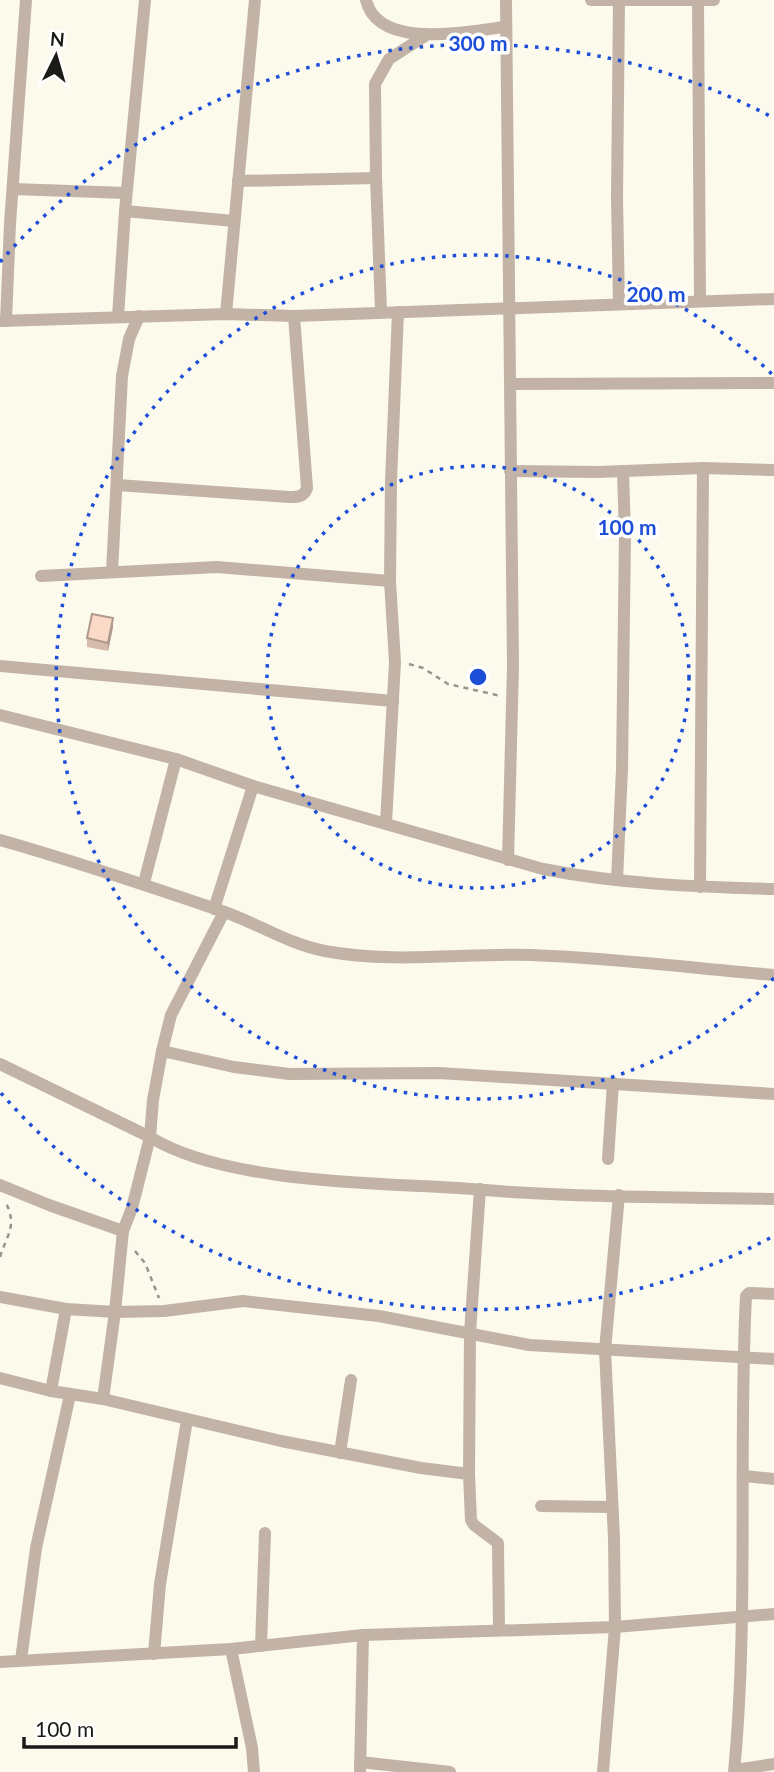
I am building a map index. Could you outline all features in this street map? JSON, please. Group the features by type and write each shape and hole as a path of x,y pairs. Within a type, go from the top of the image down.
{"street":[{"path":"26,0 13,189 5,224 3,321 226,314 294,316 774,299"},
{"path":"118,317 126,193 145,0"},
{"path":"226,314 255,0"},
{"path":"366,0 368,10 384,23 408,33 425,36 505,27"},
{"path":"506,0 512,697 508,860"},
{"path":"591,0 714,0"},
{"path":"619,0 619,304"},
{"path":"698,0 701,301"},
{"path":"382,311 375,84 389,59 425,36"},
{"path":"238,181 376,178"},
{"path":"13,189 126,193"},
{"path":"125,211 234,221"},
{"path":"386,823 395,662 390,581 398,312"},
{"path":"112,572 123,366 129,339 139,316"},
{"path":"117,485 289,497 305,493 307,488 294,316"},
{"path":"511,384 774,383"},
{"path":"510,471 704,468 774,470"},
{"path":"700,887 704,468"},
{"path":"617,880 622,769 625,534 623,471"},
{"path":"41,576 217,567 390,581"},
{"path":"0,666 393,701"},
{"path":"0,715 176,759 253,786 508,860 572,874 617,880 700,887 774,888"},
{"path":"144,883 176,759"},
{"path":"103,1399 123,1231 132,1208 150,1137 153,1100 162,1051 172,1015 219,910 253,786"},
{"path":"0,840 144,883 219,910 280,937 321,950 401,959 531,955 774,975"},
{"path":"162,1051 225,1065 289,1074 439,1073 774,1094"},
{"path":"0,1064 150,1137 167,1148 197,1158 261,1172 382,1184 531,1193 774,1199"},
{"path":"608,1159 613,1083"},
{"path":"0,1185 123,1231"},
{"path":"480,1189 470,1333 469,1474 471,1520 498,1543 499,1630"},
{"path":"603,1772 615,1627 605,1350 619,1195"},
{"path":"774,1294 747,1294 743,1357 744,1476 735,1771 774,1764"},
{"path":"0,1297 66,1309 115,1312 164,1311 243,1301 379,1316 529,1345 774,1359"},
{"path":"51,1391 66,1309"},
{"path":"0,1378 340,1453 469,1474"},
{"path":"340,1453 351,1380"},
{"path":"21,1660 36,1548 70,1395"},
{"path":"154,1654 160,1584 187,1420"},
{"path":"744,1476 774,1479"},
{"path":"541,1506 612,1507"},
{"path":"261,1646 265,1533"},
{"path":"0,1661 231,1649 363,1635 615,1627 774,1614"},
{"path":"363,1635 360,1767 450,1772"},
{"path":"231,1649 252,1748 254,1772"}],"path":[{"path":"395,662 423,668 448,684 512,697"},
{"path":"0,1195 11,1212 12,1226 0,1257"},
{"path":"123,1231 127,1242 145,1264 164,1311"}],"building":[{"path":"92,614 113,618 108,643 87,638"}]}
